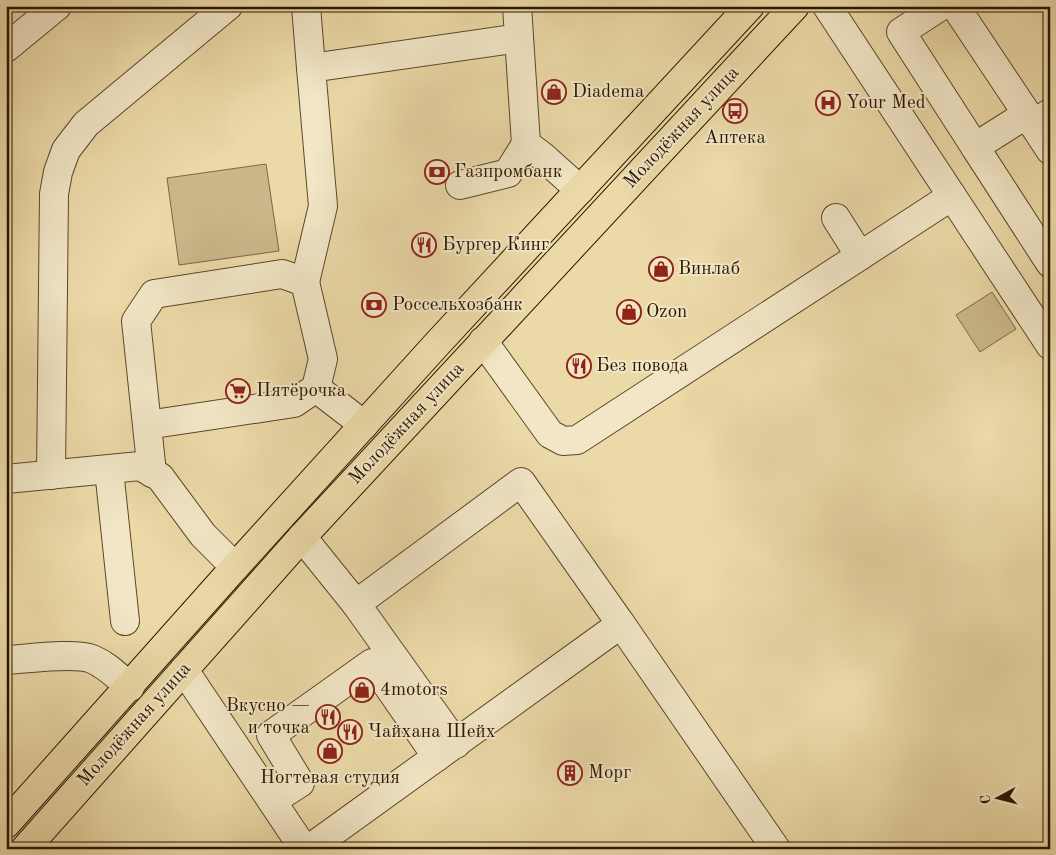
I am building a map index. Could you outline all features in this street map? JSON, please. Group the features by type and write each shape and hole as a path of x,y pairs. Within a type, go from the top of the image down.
{"main road":[{"name":"Молодёжная улица","path":"6,824 364,425 750,6"},
{"name":"Молодёжная улица","path":"26,849 302,537 795,6"}],"lane":[{"path":"6,48 57,6"},
{"path":"51,475 54,194 58,172 66,150 86,124 228,6"},
{"path":"147,425 294,404 316,388 323,359 305,282 323,206 306,6"},
{"path":"460,185 508,173 526,144 517,6"},
{"path":"827,6 1050,346"},
{"path":"942,6 901,32 1050,263"},
{"path":"954,6 1036,117 1050,150"},
{"path":"311,68 519,38"},
{"path":"975,147 1036,117"},
{"path":"526,144 580,190"},
{"path":"483,342 550,434 563,441 577,440 952,196"},
{"path":"836,218 860,256"},
{"path":"152,473 136,321 154,294 282,274 305,282"},
{"path":"316,388 364,425"},
{"path":"6,479 140,466 160,477 203,535 235,568"},
{"path":"109,470 125,621"},
{"path":"356,604 521,482 776,849"},
{"path":"302,537 356,604 447,751"},
{"path":"308,849 447,751 621,624"},
{"path":"6,660 77,656 91,658 106,666 130,687"},
{"path":"272,800 300,783 271,735 372,663 447,751"},
{"path":"184,670 304,849"}],"shaded area":[{"path":"266,164 279,251 179,265 167,178"},
{"path":"992,292 1016,329 980,352 956,315"}],"place":[{"name":"Diadema","path":"554,92"},
{"name":"Your Med","path":"828,103"},
{"name":"Аптека","path":"735,111"},
{"name":"Газпромбанк","path":"437,172"},
{"name":"Бургер Кинг","path":"424,245"},
{"name":"Винлаб","path":"661,269"},
{"name":"Россельхозбанк","path":"374,305"},
{"name":"Ozon","path":"629,312"},
{"name":"Без повода","path":"579,366"},
{"name":"Пятёрочка","path":"238,391"},
{"name":"4motors","path":"362,690"},
{"name":"Вкусно — и точка","path":"328,717"},
{"name":"Чайхана Шейх","path":"350,732"},
{"name":"Ногтевая студия","path":"330,751"},
{"name":"Морг","path":"570,773"}]}
